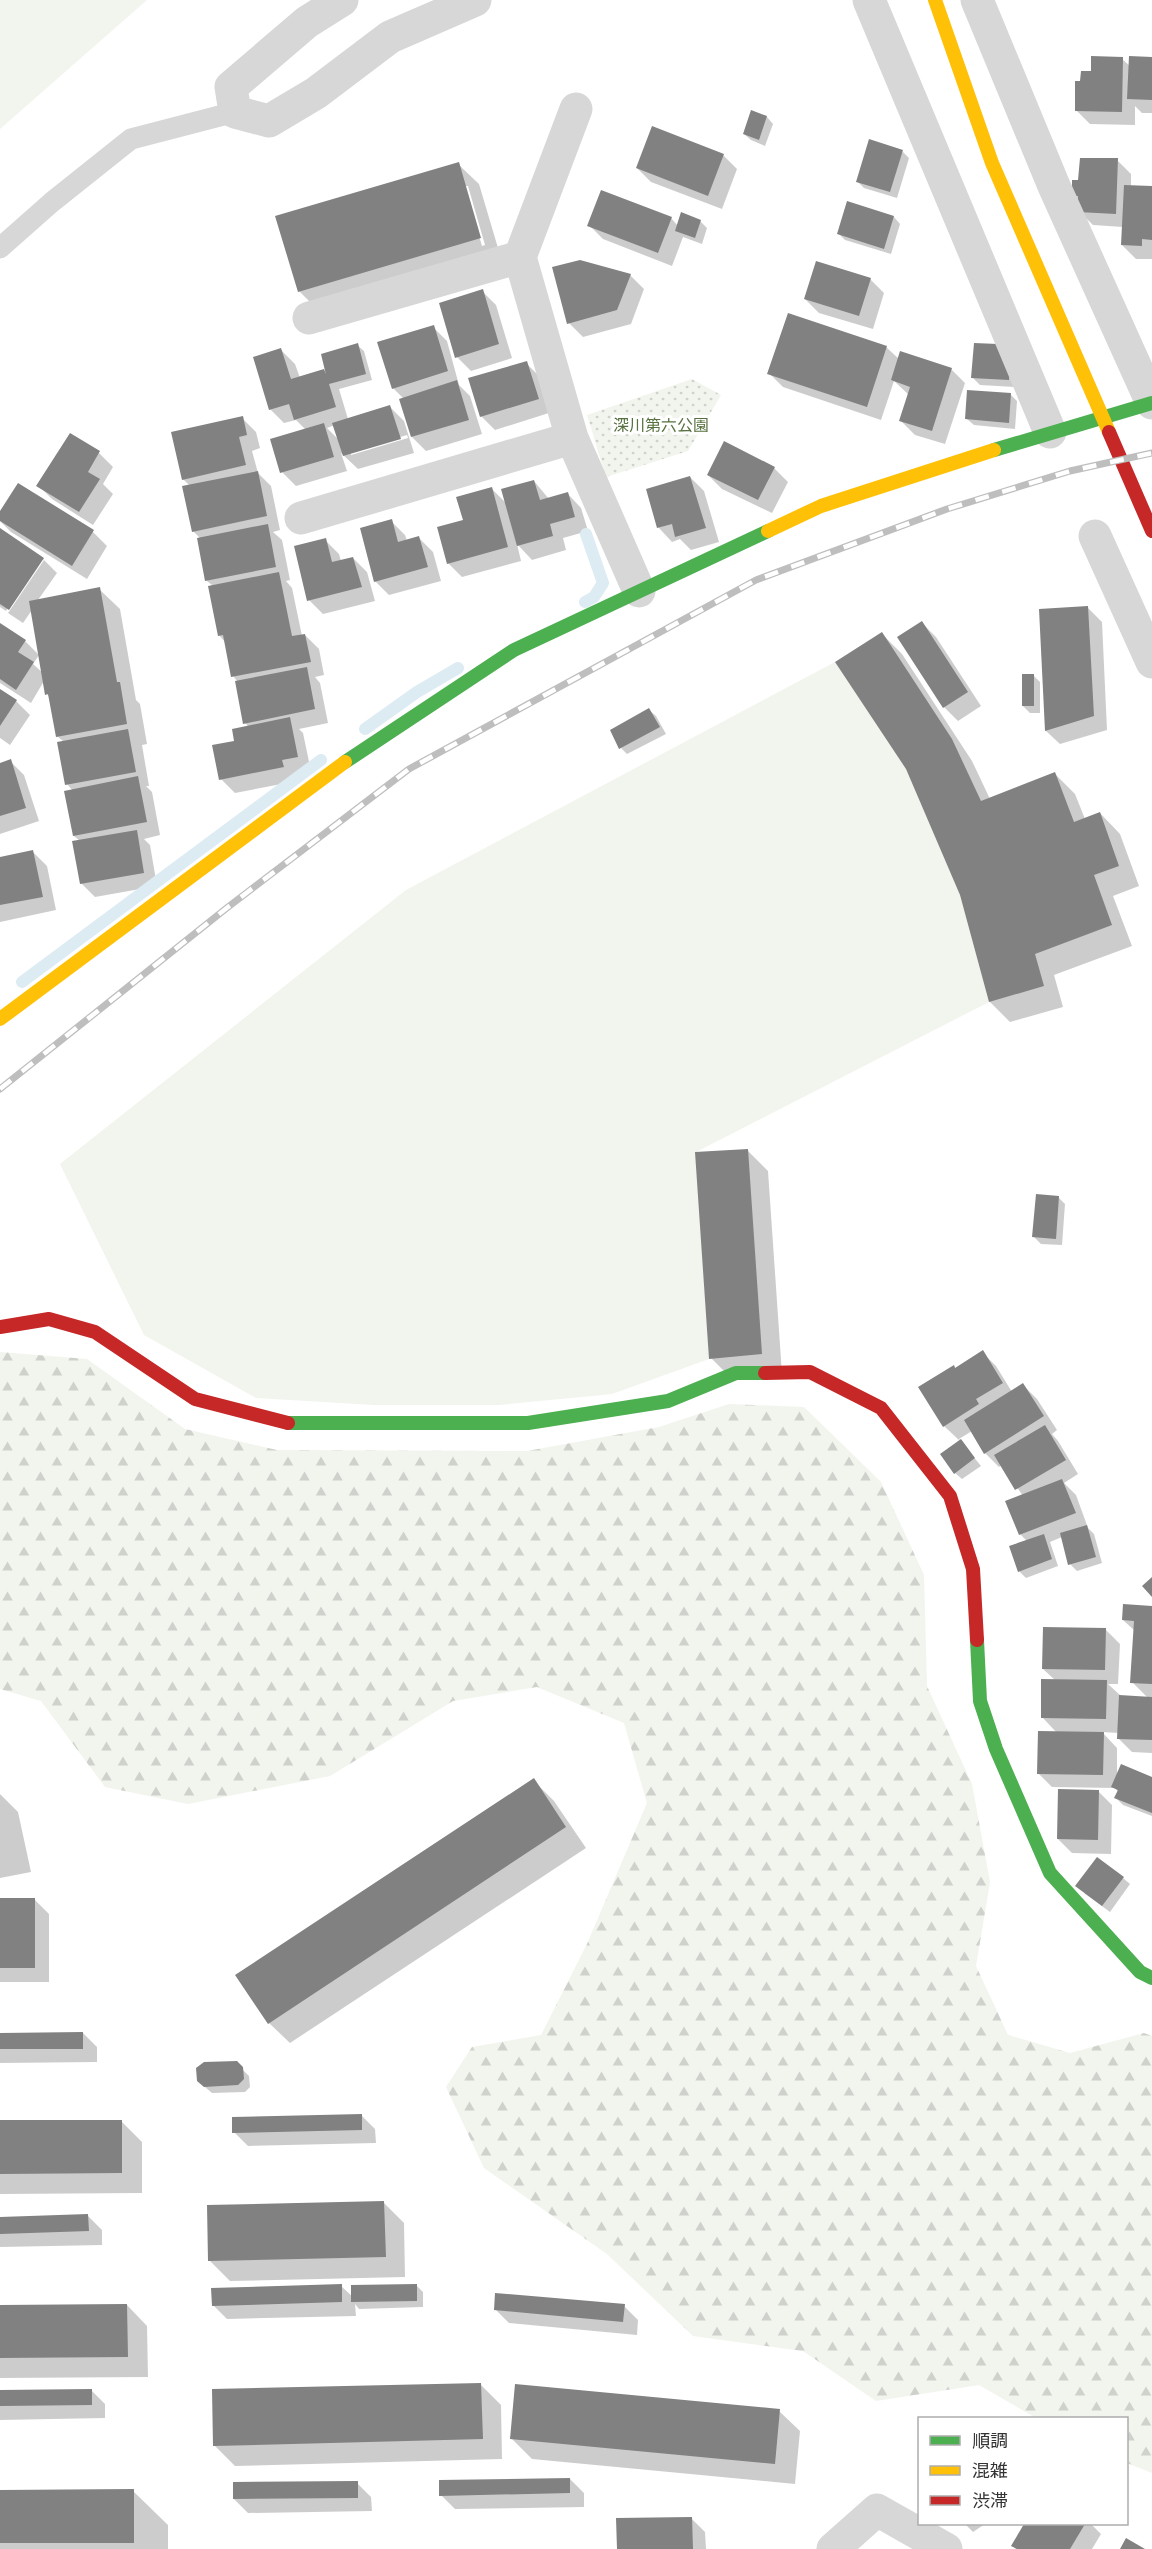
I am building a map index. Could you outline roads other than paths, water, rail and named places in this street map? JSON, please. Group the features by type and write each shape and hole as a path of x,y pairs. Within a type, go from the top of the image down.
{"street":[{"path":"342,0 308,22 231,87 235,112 269,121 316,93 390,37 475,0"},
{"path":"869,0 1050,432"},
{"path":"935,0 992,163 1152,531"},
{"path":"0,1019 350,758 514,650 821,506 1050,432 1152,403 1053,186 977,0"},
{"path":"576,109 520,257 572,438 639,591"},
{"path":"309,318 520,257"},
{"path":"301,518 572,438"},
{"path":"1095,536 1152,662"},
{"path":"0,1327 49,1319 95,1332 195,1399 285,1423 528,1423 668,1401 736,1373 810,1372 881,1408 950,1496 973,1569 980,1701 996,1749 1050,1873 1140,1972 1152,1978"},
{"path":"833,2549 877,2510 946,2549"}],"lane":[{"path":"0,248 52,202 131,139 235,112"}],"waterway":[{"path":"585,602 594,597 603,583 586,534"},
{"path":"365,729 417,692 458,668"},
{"path":"22,982 321,760"}],"railway":[{"path":"0,1089 228,907 409,769 756,580 947,509 1070,471 1152,453"}],"park label":[{"name":"深川第六公園","path":"661,425"}]}
